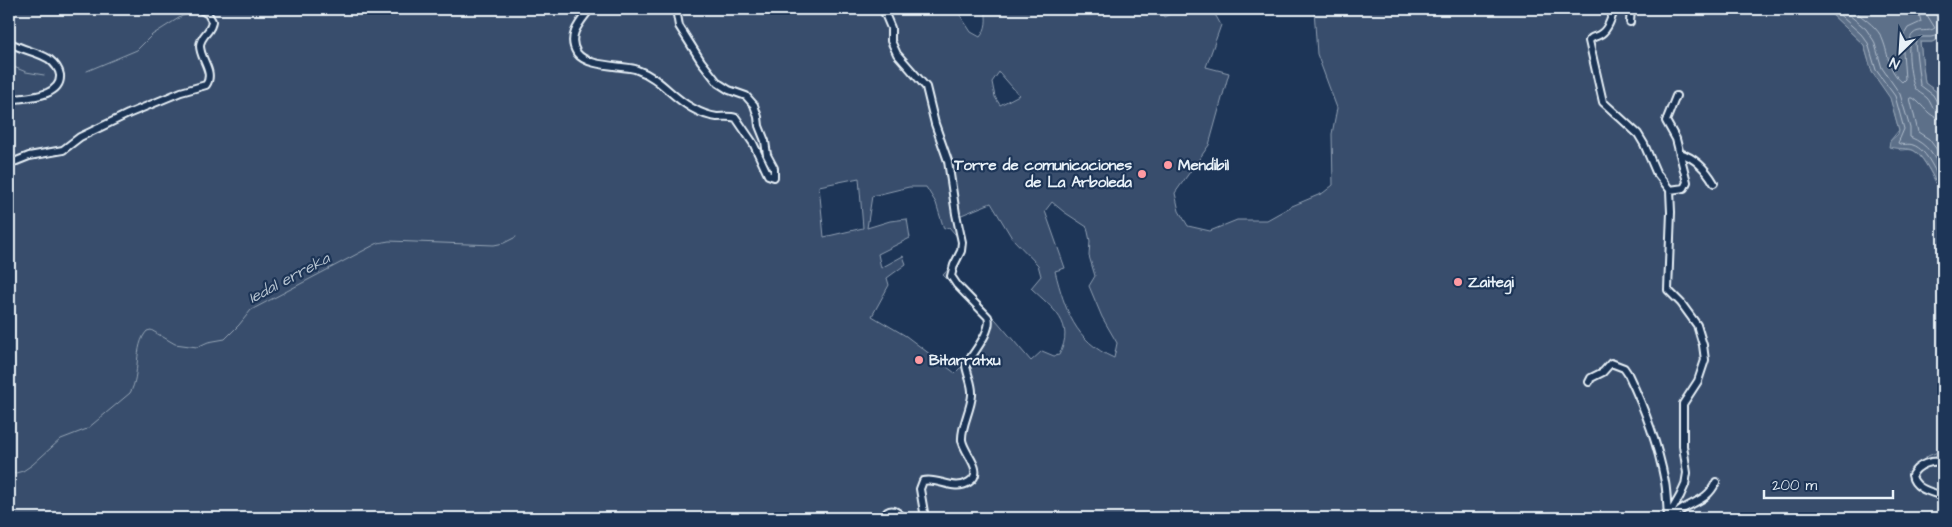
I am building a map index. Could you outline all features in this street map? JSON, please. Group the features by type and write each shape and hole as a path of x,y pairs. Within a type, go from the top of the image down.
{"street":[{"path":"9,164 29,156 63,150 80,137 128,114 181,92 206,85 209,75 202,56 200,43 203,36 210,30 212,21 208,14 200,9"},
{"path":"590,9 576,28 574,35 575,48 580,56 592,62 634,69 648,74 656,78 691,107 715,117 736,118 753,143 768,175 774,177 774,168 767,154 754,105 746,96 729,90 718,82 701,62 679,26 676,9"},
{"path":"883,9 891,28 891,41 897,54 926,87 948,162 962,242 961,251 951,276 957,285 988,317 990,322 988,330 966,364 972,398 962,437 963,444 976,470 970,481 957,486 936,481 923,481 920,489 925,518"},
{"path":"1614,9 1611,20 1603,33 1592,37 1589,41 1603,102 1638,134 1656,172 1670,190 1668,290 1697,324 1705,360 1698,381 1683,404 1683,439 1687,473 1685,485 1670,518"},
{"path":"1630,22 1631,9"},
{"path":"9,42 48,59 60,72 60,78 58,85 50,92 9,100"},
{"path":"1670,190 1686,185 1686,177 1676,139 1666,121 1676,96"},
{"path":"1680,153 1688,156 1707,171 1714,183"},
{"path":"1589,382 1591,378 1603,372 1611,363 1624,368 1628,374 1649,425 1660,461 1670,518"},
{"path":"1943,462 1938,460 1919,467 1912,475 1913,480 1920,488 1943,496"},
{"path":"1670,518 1679,510 1705,498 1716,482"},
{"path":"884,518 887,512 892,510 903,518"}],"shaded area":[{"path":"9,9 956,9 971,32 980,37 986,24 985,9 1159,9 1164,17 1180,9 1212,9 1221,25 1206,67 1229,73 1209,145 1175,193 1179,211 1188,226 1210,231 1237,220 1267,220 1292,206 1323,193 1333,185 1332,134 1337,108 1317,54 1314,9 1826,9 1864,45 1872,72 1890,97 1899,130 1890,141 1900,150 1912,150 1921,157 1943,197 1943,518 9,518","holes":["999,72 1019,95 1000,105 995,97 992,82","859,178 863,228 824,237 819,186","909,187 926,187 936,203 944,229 949,227 960,240 955,259 943,275 986,317 989,323 962,366 955,373 906,336 872,316 889,285 887,278 906,264 903,256 881,268 878,254 910,238 907,219 890,221 867,228 872,196","1052,202 1087,227 1090,241 1089,256 1095,276 1089,286 1102,317 1117,343 1114,358 1090,343 1074,323 1063,299 1055,271 1065,268 1045,211","991,203 1012,238 1038,265 1041,276 1031,288 1060,317 1065,334 1064,344 1059,355 1054,356 1042,351 1031,361 996,320 956,280 956,266 965,245 959,216"]},
{"path":"1943,37 1943,101 1937,92 1925,83 1920,42 1932,42"}],"water":[{"path":"1826,9 1936,9 1943,20 1943,37 1932,42 1920,42 1925,83 1937,92 1943,101 1943,197 1930,171 1917,153 1911,149 1889,147 1890,141 1898,134 1899,130 1890,98 1872,72 1864,45"}],"waterway":[{"path":"209,10 218,9"},
{"path":"87,71 137,50 152,35 182,16 199,12"},
{"path":"9,65 26,72 44,75"},
{"name":"Iedal erreka","path":"9,475 23,471 32,465 61,439 87,429 130,393 135,378 140,344 147,331 151,330 175,344 197,347 208,342 225,339 251,310 378,243 389,241 494,245 504,243 516,237"},
{"path":"1920,463 1928,456 1943,450"},
{"path":"1916,473 1918,482"}],"place":[{"name":"Mendibil","path":"1168,165"},
{"name":"Torre de comunicaciones de La Arboleda","path":"1142,174"},
{"name":"Zaitegi","path":"1458,282"},
{"name":"Bitarratxu","path":"919,360"}]}
